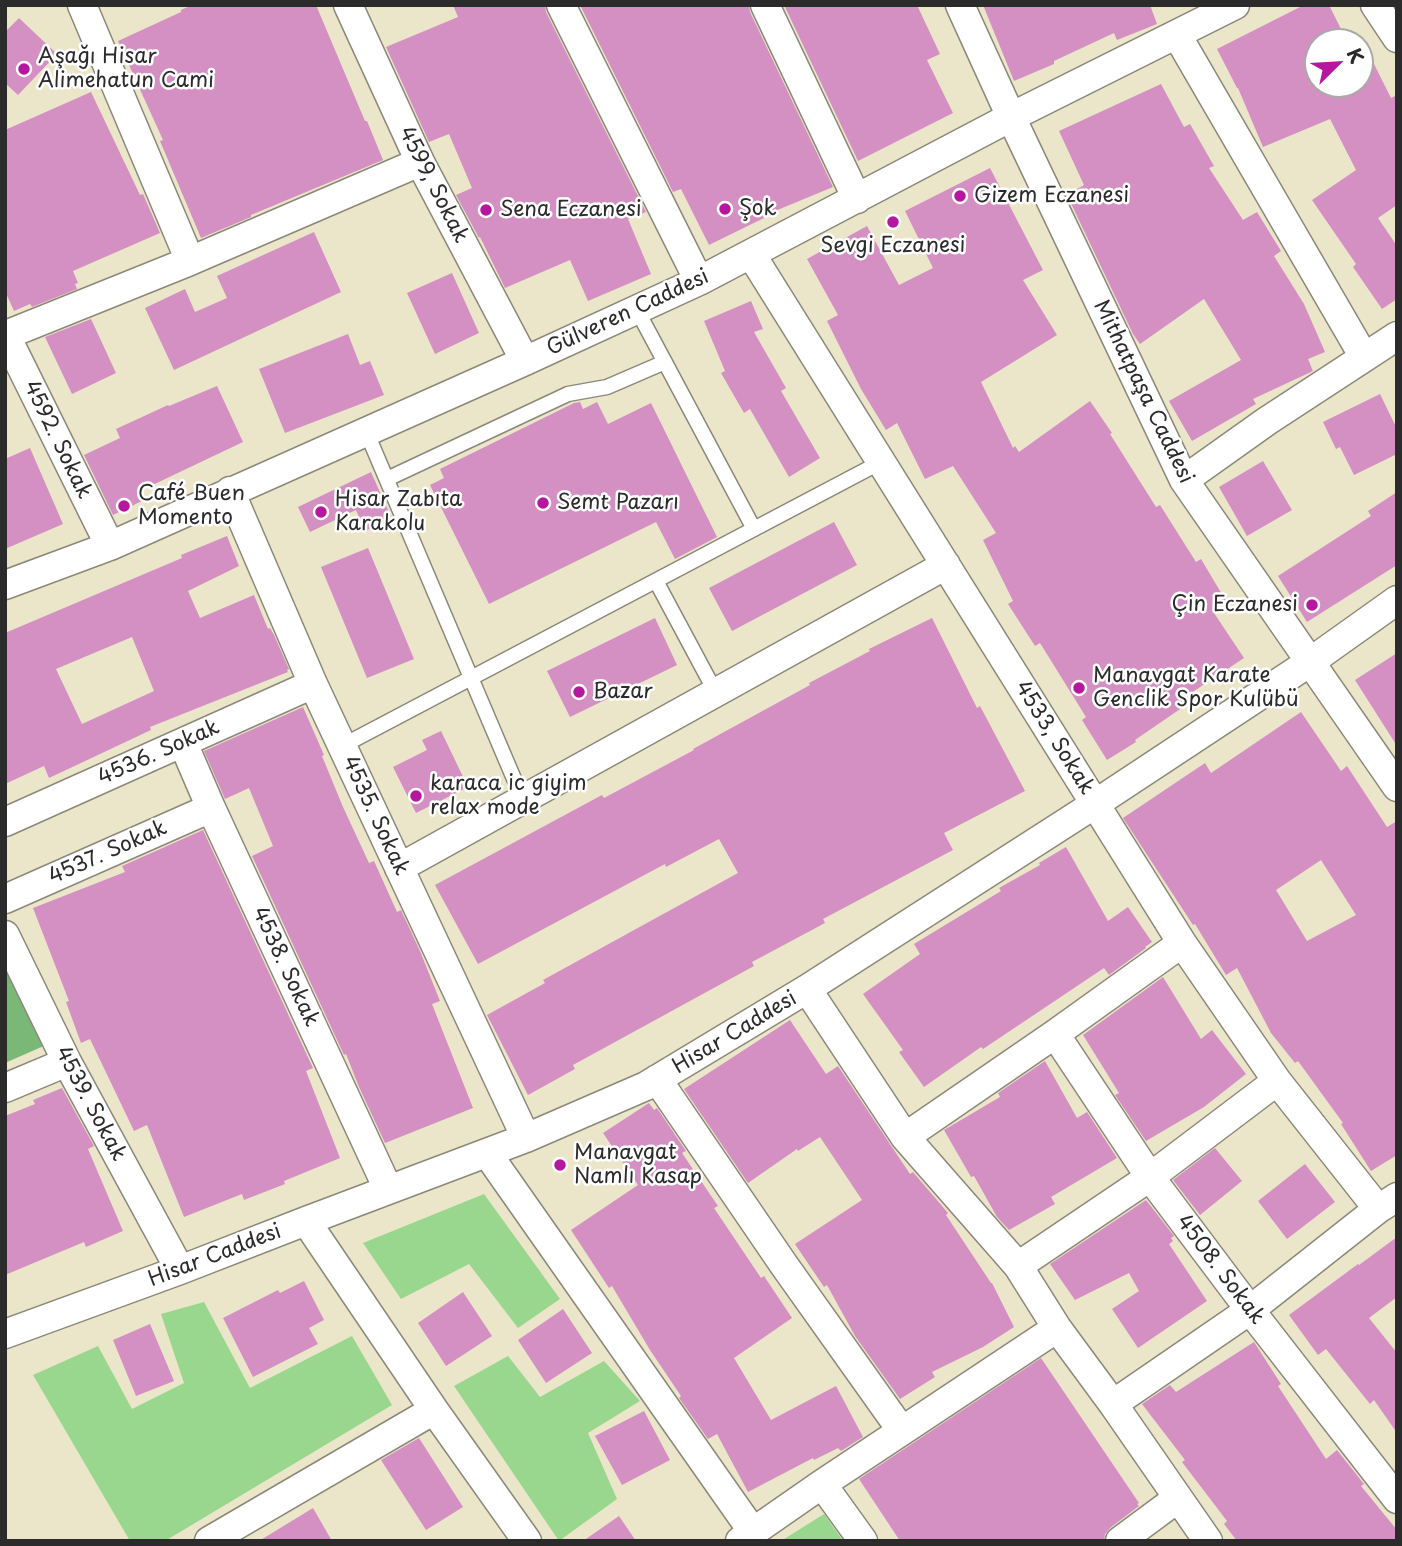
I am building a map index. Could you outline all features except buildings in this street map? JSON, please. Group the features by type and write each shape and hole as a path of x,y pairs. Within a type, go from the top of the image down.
{"street":[{"path":"82,5 190,261"},
{"name":"4599, Sokak","path":"348,5 420,162 525,361"},
{"path":"561,5 699,281"},
{"path":"765,5 857,199"},
{"name":"Mithatpaşa Caddesi","path":"960,5 1184,480 1397,787"},
{"name":"Gülveren Caddesi","path":"5,585 110,546 699,281 1011,117 1235,5"},
{"path":"1375,5 1397,38"},
{"path":"1177,35 1364,357"},
{"path":"6,335 190,261 420,162"},
{"name":"4533, Sokak","path":"751,254 1182,943 1278,1081 1387,1203"},
{"name":"4592. Sokak","path":"6,335 110,546"},
{"path":"1184,480 1397,336"},
{"name":"4535. Sokak","path":"230,491 313,684 526,1138"},
{"path":"400,868 946,565"},
{"name":"Hisar Caddesi","path":"5,1334 526,1138 646,1086 807,989 1095,804 1310,662 1397,600"},
{"name":"4536. Sokak","path":"5,822 313,684"},
{"name":"4538. Sokak","path":"183,743 388,1189"},
{"name":"4537. Sokak","path":"5,899 211,808"},
{"name":"4539. Sokak","path":"5,935 67,1062 180,1270"},
{"path":"905,1137 1182,943"},
{"path":"807,989 905,1137 1018,1266 1057,1328 1208,1541"},
{"name":"4508. Sokak","path":"1055,1034 1150,1177 1397,1499"},
{"path":"5,1088 67,1062"},
{"path":"657,1079 902,1431"},
{"path":"1018,1266 1150,1177 1278,1081"},
{"path":"487,1153 746,1536 1057,1328"},
{"path":"1113,1404 1250,1310 1387,1203"},
{"path":"306,1221 527,1541"},
{"path":"209,1541 434,1410"},
{"path":"822,1484 863,1541"},
{"path":"1120,1541 1178,1498"}],"lane":[{"path":"637,310 754,529"},
{"path":"387,479 568,394 607,387 665,362"},
{"path":"366,431 523,800"},
{"path":"342,746 881,462"},
{"path":"656,581 716,693"}],"green space":[{"path":"5,952 46,1045 5,1063"},
{"path":"484,1194 560,1299 518,1328 469,1264 401,1299 363,1243"},
{"path":"204,1302 250,1388 352,1336 392,1405 165,1541 130,1541 33,1375 98,1346 132,1409 184,1383 161,1314"},
{"path":"508,1356 540,1397 604,1361 640,1401 588,1433 617,1499 559,1541 454,1386"},
{"path":"824,1514 843,1541 781,1541"}],"place":[{"name":"Aşağı Hisar Alimehatun Cami","path":"24,69"},
{"name":"Gizem Eczanesi","path":"960,196"},
{"name":"Şok","path":"725,209"},
{"name":"Sena Eczanesi","path":"486,210"},
{"name":"Sevgi Eczanesi","path":"893,222"},
{"name":"Semt Pazarı","path":"543,503"},
{"name":"Café Buen Momento","path":"124,506"},
{"name":"Hisar Zabıta Karakolu","path":"321,512"},
{"name":"Çin Eczanesi","path":"1312,605"},
{"name":"Manavgat Karate Genclik Spor Kulübü","path":"1079,688"},
{"name":"Bazar","path":"579,692"},
{"name":"karaca ic giyim relax mode","path":"416,796"},
{"name":"Manavgat Namlı Kasap","path":"560,1165"}]}
